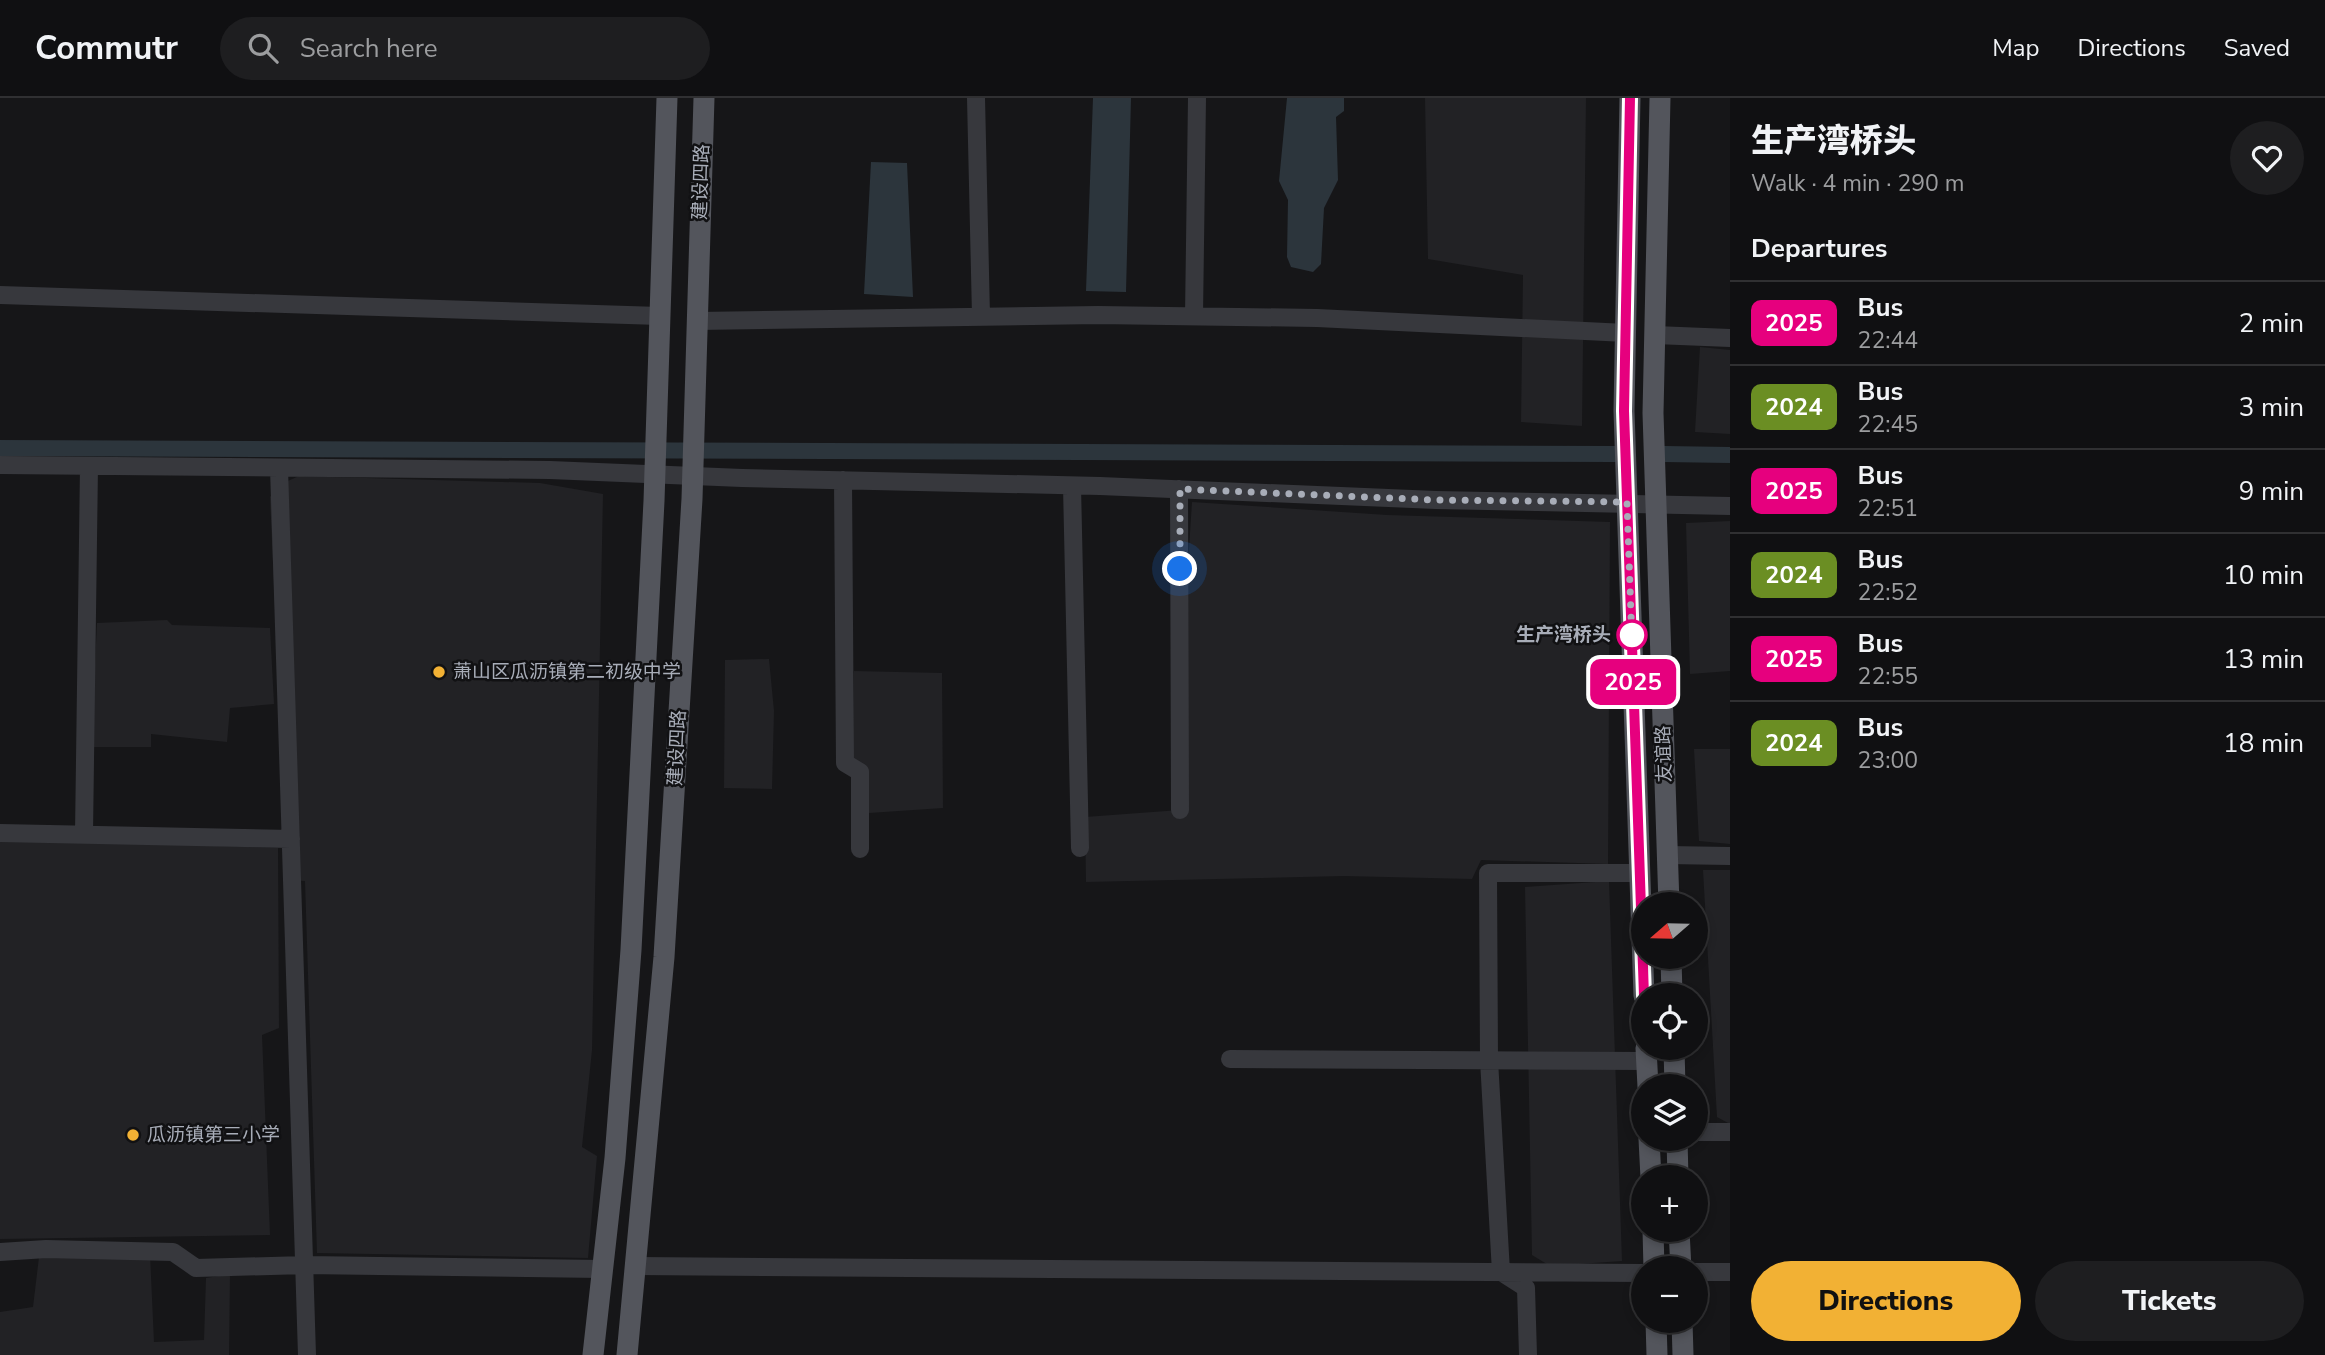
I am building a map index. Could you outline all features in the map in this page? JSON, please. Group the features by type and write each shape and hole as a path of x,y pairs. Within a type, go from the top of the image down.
{"main road":[{"name":"建设四路","path":"593,1355 615,1158 631,950 655,461 667,98"},
{"name":"建设四路","path":"627,1355 664,957 693,461 704,98"},
{"name":"友谊路","path":"1630,98 1624,411 1644,983"},
{"name":"友谊路","path":"1660,98 1653,413 1668,892"},
{"path":"1656,1333 1657,1355"},
{"path":"1682,1333 1683,1355"}],"street":[{"path":"976,98 981,317"},
{"path":"1194,316 1197,98"},
{"path":"0,295 660,316"},
{"path":"697,321 1194,316 1317,318 1626,333"},
{"path":"1655,335 1730,338"},
{"path":"0,465 550,470 1180,489 1436,500 1627,492 1656,504 1730,506"},
{"path":"84,834 89,466"},
{"path":"279,468 307,1355"},
{"path":"842,480 845,763 860,772 860,849"},
{"path":"1072,486 1080,848"},
{"path":"1180,489 1180,810"},
{"path":"0,832 291,839"},
{"path":"1667,855 1730,856"},
{"path":"1501,1272 1489,1060 1488,873 1640,873"},
{"path":"1230,1059 1489,1060 1631,1055"},
{"path":"1708,1132 1730,1132"},
{"path":"0,1252 46,1249 173,1252 196,1268 305,1265 602,1269"},
{"path":"636,1266 1631,1273"},
{"path":"1501,1272 1526,1288 1528,1355"},
{"path":"1708,1272 1730,1272"}],"shaded area":[{"path":"1093,98 1131,98 1126,292 1086,291"},
{"path":"1287,98 1344,98 1344,111 1336,117 1338,180 1324,208 1321,264 1313,272 1291,267 1287,257 1288,200 1279,181"},
{"path":"1425,98 1586,98 1582,426 1521,422 1523,275 1428,259"},
{"path":"871,162 907,163 913,297 864,294"},
{"path":"1700,347 1730,350 1730,434 1695,432"},
{"name":"萧山区瓜沥镇第二初级中学","path":"299,476 540,483 603,494 592,1050 582,1147 597,1156 588,1258 317,1253 305,881 287,880 270,497 281,484"},
{"path":"1192,502 1387,515 1610,522 1608,864 1481,860 1472,879 1344,876 1086,882 1085,817 1180,810 1180,688"},
{"path":"1730,521 1730,671 1690,674 1686,523"},
{"path":"167,620 172,625 270,628 274,704 230,708 227,742 151,734 151,747 91,747 97,623"},
{"path":"769,659 774,711 772,789 724,788 725,660"},
{"path":"854,671 942,673 943,808 869,813 866,772 853,760"},
{"path":"1694,749 1730,749 1730,844 1699,841"},
{"path":"0,839 278,848 279,1028 262,1035 270,1235 0,1239"},
{"path":"1703,870 1730,870 1730,1124 1717,1117 1708,958 1708,892 1704,892"},
{"path":"1609,881 1622,1261 1550,1266 1532,1255 1525,887"},
{"path":"150,1254 154,1342 204,1340 206,1278 230,1274 229,1355 0,1355 0,1312 33,1307 39,1257"}],"waterway":[{"path":"0,448 1616,454"},
{"path":"1664,454 1730,455"}],"bus line":[{"name":"2025","path":"1630,98 1624,411 1644,983"}],"place":[{"name":"生产湾桥头","path":"1632,635"},
{"name":"萧山区瓜沥镇第二初级中学","path":"439,672"},
{"name":"瓜沥镇第三小学","path":"133,1135"}],"route":[{"path":"1180,569 1180,489 1436,500 1627,502 1632,643 1632,635"}]}
